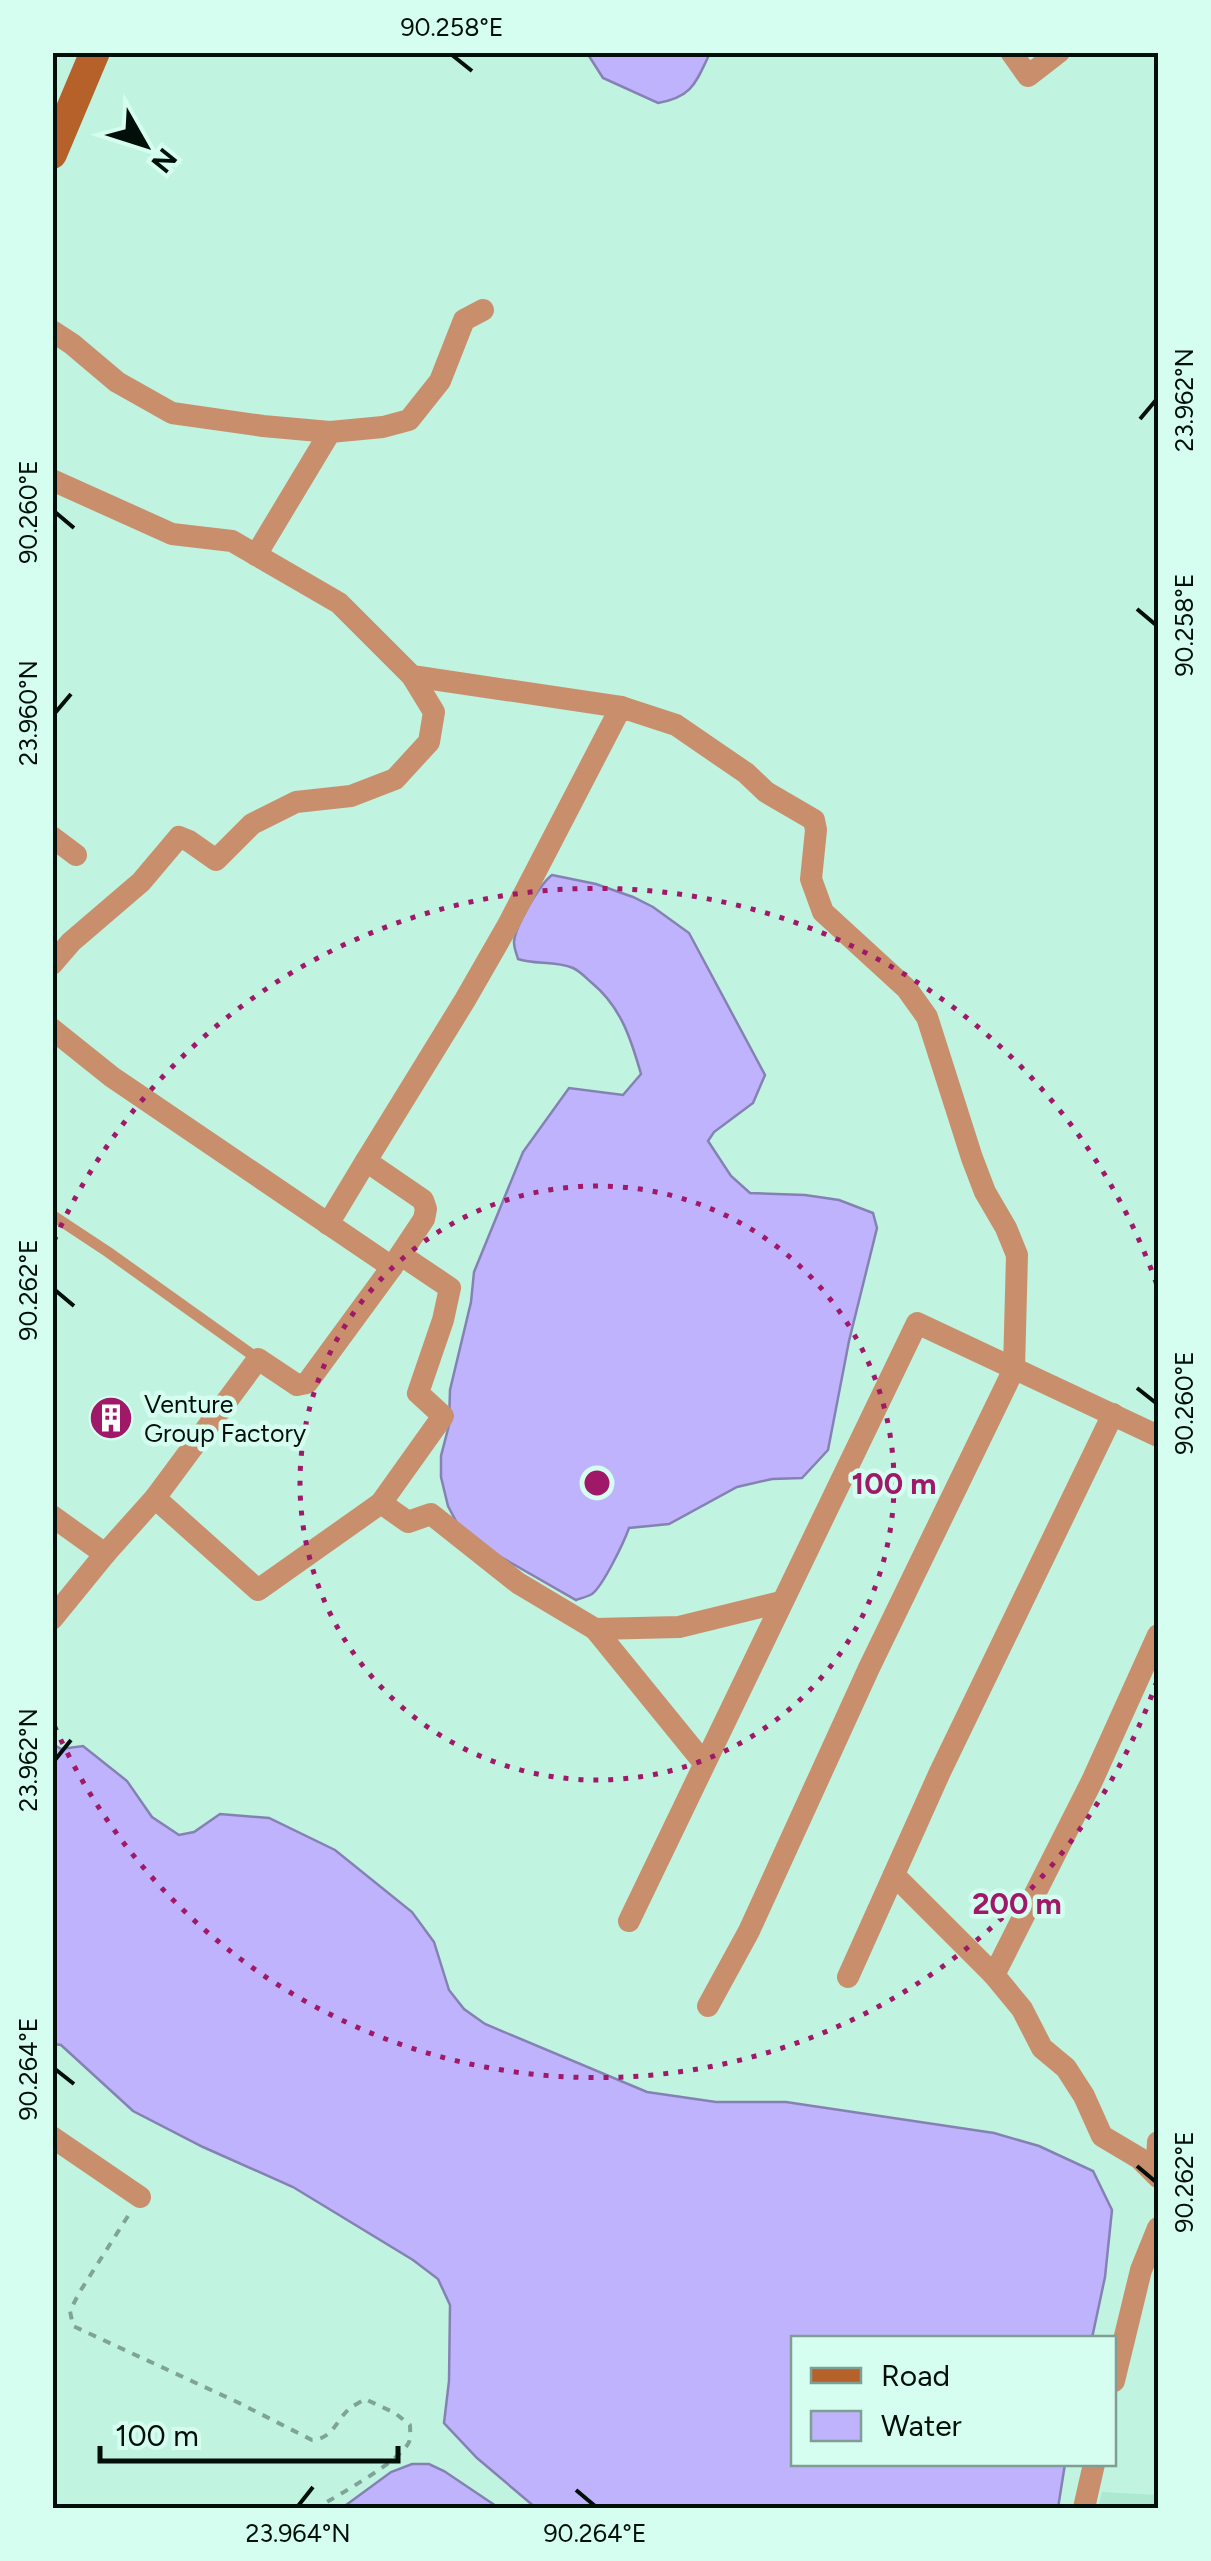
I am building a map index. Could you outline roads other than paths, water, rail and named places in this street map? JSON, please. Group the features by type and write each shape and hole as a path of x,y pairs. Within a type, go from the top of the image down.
{"street":[{"path":"52,154 96,52"},
{"path":"1011,52 1028,76 1058,52"},
{"path":"52,331 117,382 172,412 330,432 409,420 440,381 464,320 483,310"},
{"path":"256,555 330,432"},
{"path":"52,480 172,534 232,541 339,603 412,676 434,712 429,742 395,779 351,796 296,802 252,824 216,860 179,837 141,882 52,964"},
{"path":"412,676 621,706 676,725 746,773 766,792 814,820 811,878 823,912 907,989 927,1017 985,1192 1018,1254 1014,1369 749,1931 708,2006"},
{"path":"328,1224 508,926 621,706"},
{"path":"52,837 76,854"},
{"path":"52,1029 112,1076 328,1224 450,1288 418,1393 443,1416 382,1503 366,1516 258,1590 156,1498"},
{"path":"52,1618 156,1498 258,1359 297,1385 308,1383 396,1261 424,1219 426,1208 423,1200 366,1161"},
{"path":"629,1921 916,1323 1158,1436"},
{"path":"848,1977 940,1772 1113,1414"},
{"path":"382,1503 408,1522 430,1514 518,1583 595,1629 704,1763"},
{"path":"52,1516 105,1554"},
{"path":"595,1629 680,1627 781,1602"},
{"path":"994,1975 1092,1781 1158,1635"},
{"path":"894,1875 994,1975 1022,2009 1042,2048 1066,2068 1084,2096 1102,2136 1139,2158 1158,2177"},
{"path":"52,2136 140,2197"},
{"path":"1158,2142 1158,2168"},
{"path":"1116,2372 1142,2270 1158,2228"},
{"path":"1084,2508 1094,2466"}],"lane":[{"path":"52,1215 258,1359"}],"water":[{"path":"710,52 692,87 679,97 658,103 603,78 587,53"},
{"path":"552,875 633,897 689,933 765,1075 753,1103 714,1132 708,1141 731,1176 750,1193 839,1200 873,1213 877,1228 828,1450 802,1478 772,1479 737,1487 669,1524 629,1528 597,1589 576,1600 492,1552 459,1527 448,1506 441,1477 450,1390 471,1302 474,1272 523,1152 569,1088 623,1095 641,1074 624,1024 602,992 573,968 518,959 514,942 519,926"},
{"path":"53,1744 61,1749 83,1746 127,1781 152,1817 179,1835 194,1832 220,1814 269,1818 335,1850 412,1912 434,1942 449,1990 464,2009 485,2024 647,2092 716,2102 786,2102 994,2133 1039,2146 1093,2171 1112,2210 1105,2277 1092,2336 791,2336 791,2466 1065,2466 1058,2508 536,2508 477,2458 444,2423 450,2305 438,2279 293,2187 133,2111 61,2045 53,2044"},
{"path":"412,2464 429,2464 444,2471 499,2508 342,2508 391,2472"}],"place":[{"name":"Venture Group Factory","path":"111,1418"}]}
